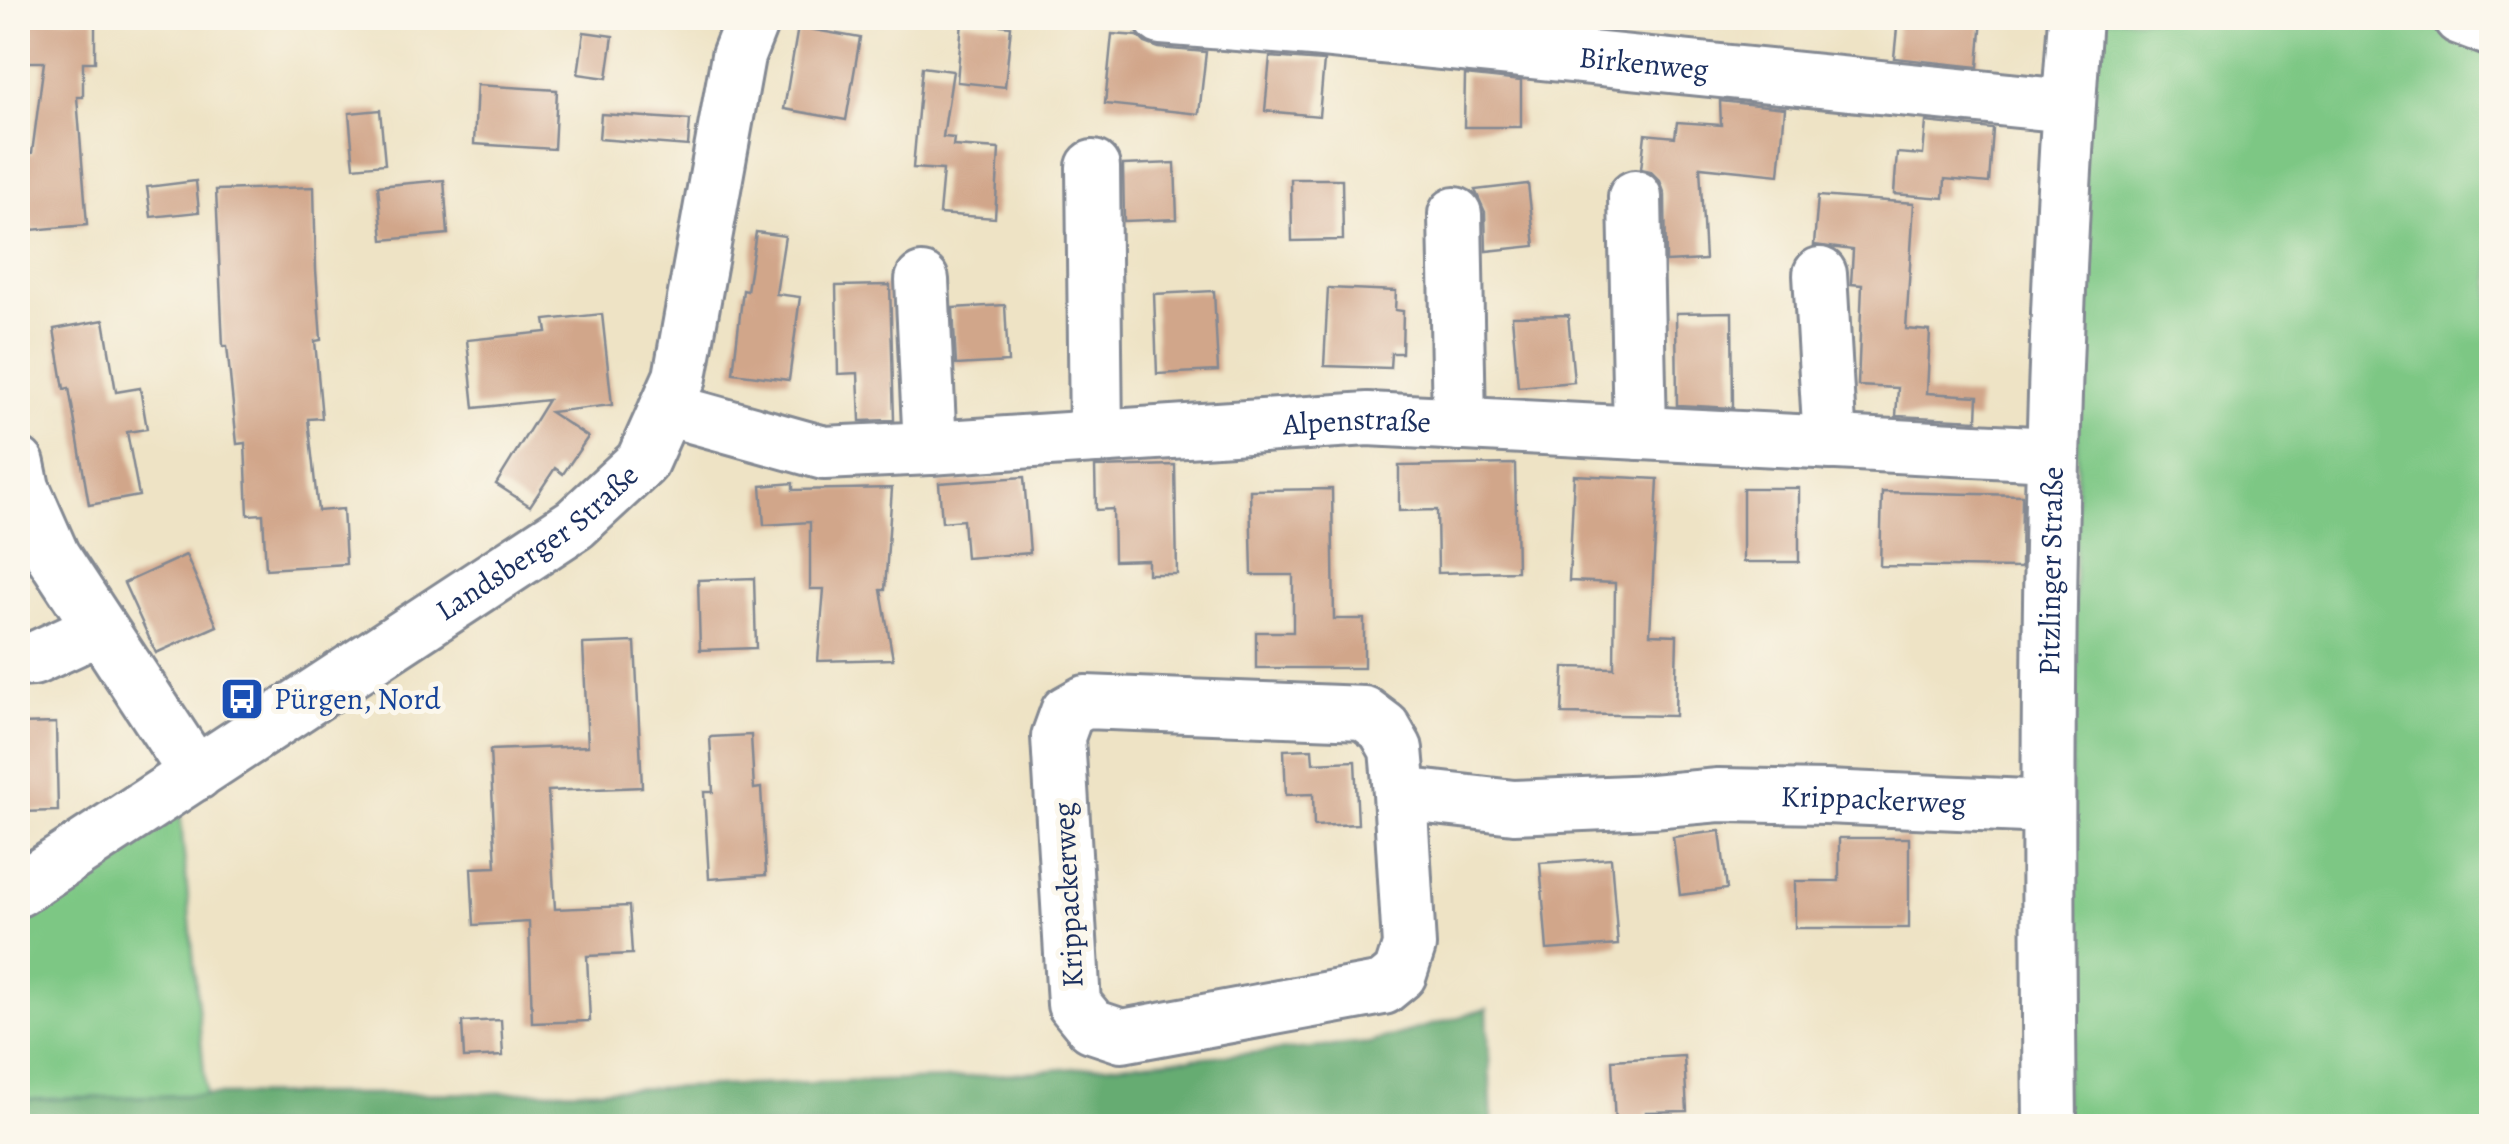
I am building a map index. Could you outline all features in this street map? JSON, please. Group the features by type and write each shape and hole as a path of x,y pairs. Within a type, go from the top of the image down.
{"street":[{"name":"Landsberger Straße","path":"18,890 574,524 642,462 680,377 738,56 753,18"},
{"name":"Birkenweg","path":"1160,18 2068,106"},
{"name":"Pitzlinger Straße","path":"2050,1126 2052,454 2075,18"},
{"path":"2460,18 2492,30"},
{"path":"1093,168 1096,437"},
{"path":"1635,197 1640,433"},
{"path":"1455,214 1459,424"},
{"path":"1820,274 1830,443"},
{"path":"922,280 930,448"},
{"name":"Alpenstraße","path":"666,409 824,453 1368,420 2052,454"},
{"path":"18,464 24,488 54,556 196,774"},
{"path":"18,660 33,658 100,628"},
{"name":"Krippackerweg","path":"1085,702 1364,713 1384,728 1396,748 1400,794 1409,946 1400,974 1382,988 1122,1036 1092,1026 1074,1004 1058,738 1067,712 1085,702"},
{"name":"Krippackerweg","path":"1400,794 1514,807 1719,795 2048,806"}],"green space":[{"path":"2085,18 2491,18 2491,1126 2064,1126"},
{"path":"179,800 206,1095 18,1100 18,903"},
{"path":"1487,1009 1492,1126 18,1126 18,1100 489,1093 945,1079 1369,1043"}],"building":[{"path":"26,18 95,18 95,62 83,62 83,97 77,97 87,225 31,230 24,154 32,153 44,62 26,62"},
{"path":"1898,18 1982,18 1978,67 1894,58"},
{"path":"962,21 1011,26 1005,87 957,82"},
{"path":"798,27 860,38 846,120 784,109"},
{"path":"584,32 613,36 607,78 578,74"},
{"path":"1112,34 1138,36 1159,48 1206,52 1199,114 1105,104"},
{"path":"1270,57 1324,61 1319,116 1265,111"},
{"path":"922,67 953,71 943,137 954,138 953,146 999,149 995,218 939,214 943,170 913,168"},
{"path":"1465,75 1521,81 1521,127 1464,127"},
{"path":"477,85 557,90 554,149 474,144"},
{"path":"1720,101 1785,108 1779,175 1700,167 1705,260 1666,262 1665,195 1660,181 1650,171 1641,169 1645,134 1675,137 1677,122 1721,125"},
{"path":"380,110 385,164 354,167 349,113"},
{"path":"601,114 690,120 688,146 599,139"},
{"path":"1926,122 1993,129 1989,183 1945,179 1944,198 1894,194 1897,153 1923,155"},
{"path":"1175,163 1177,219 1124,221 1123,165"},
{"path":"1291,179 1342,179 1343,240 1292,241"},
{"path":"444,180 448,234 383,240 378,186"},
{"path":"196,181 199,212 151,217 147,187"},
{"path":"1528,184 1535,246 1486,251 1485,212 1475,190"},
{"path":"314,187 321,340 315,341 322,418 308,419 318,511 343,509 346,564 266,569 263,514 248,515 245,443 237,444 227,346 223,346 216,190"},
{"path":"1818,196 1914,203 1906,329 1930,331 1927,393 1978,396 1977,420 1896,416 1898,388 1858,386 1862,285 1851,284 1853,250 1814,245"},
{"path":"756,232 785,236 776,294 800,297 789,380 733,373 743,290 747,291"},
{"path":"890,285 894,420 860,421 858,373 838,374 836,286"},
{"path":"1328,288 1396,291 1395,310 1403,311 1402,353 1391,353 1390,368 1324,366"},
{"path":"1214,291 1218,371 1157,374 1154,294"},
{"path":"1005,305 1008,362 956,365 953,308"},
{"path":"1732,312 1733,408 1677,405 1676,313"},
{"path":"602,314 612,405 550,412 588,437 563,474 555,468 530,506 496,484 548,400 474,408 467,340 547,332 545,320"},
{"path":"1568,315 1574,382 1518,387 1512,316"},
{"path":"104,320 116,392 140,388 147,429 127,432 139,496 89,505 69,388 64,389 54,329"},
{"path":"1515,464 1517,571 1438,573 1437,510 1399,511 1399,466"},
{"path":"1175,465 1177,574 1148,574 1148,560 1114,561 1113,509 1096,510 1095,467"},
{"path":"1574,475 1658,479 1650,634 1677,635 1675,716 1562,714 1564,667 1614,668 1615,583 1569,581"},
{"path":"1024,477 1030,553 966,558 963,520 942,522 939,483"},
{"path":"793,483 793,490 892,488 885,590 881,590 893,659 818,661 824,589 810,589 810,522 764,525 761,486"},
{"path":"1743,488 1799,488 1799,562 1743,562"},
{"path":"1332,489 1334,619 1364,619 1364,668 1256,668 1256,632 1293,632 1293,575 1252,575 1250,490"},
{"path":"1882,492 2022,495 2021,568 1880,566"},
{"path":"186,555 217,626 156,653 124,583"},
{"path":"754,578 756,648 700,650 698,580"},
{"path":"635,642 642,787 548,791 555,909 629,906 632,954 587,956 590,1021 532,1023 529,922 474,925 471,868 496,867 490,750 588,746 583,644"},
{"path":"56,723 58,811 18,812 18,724"},
{"path":"751,735 754,789 761,788 766,875 709,879 704,792 713,792 710,737"},
{"path":"1312,749 1313,763 1355,761 1358,824 1314,826 1313,794 1286,795 1284,750"},
{"path":"1720,831 1727,889 1680,895 1673,837"},
{"path":"1839,838 1909,838 1909,928 1795,928 1795,881 1839,881"},
{"path":"1611,858 1618,945 1547,950 1540,863"},
{"path":"501,1020 503,1056 464,1058 462,1022"},
{"path":"1684,1056 1687,1111 1646,1112 1647,1126 1615,1126 1612,1060"}],"place":[{"name":"Pürgen, Nord","path":"242,699"}]}
